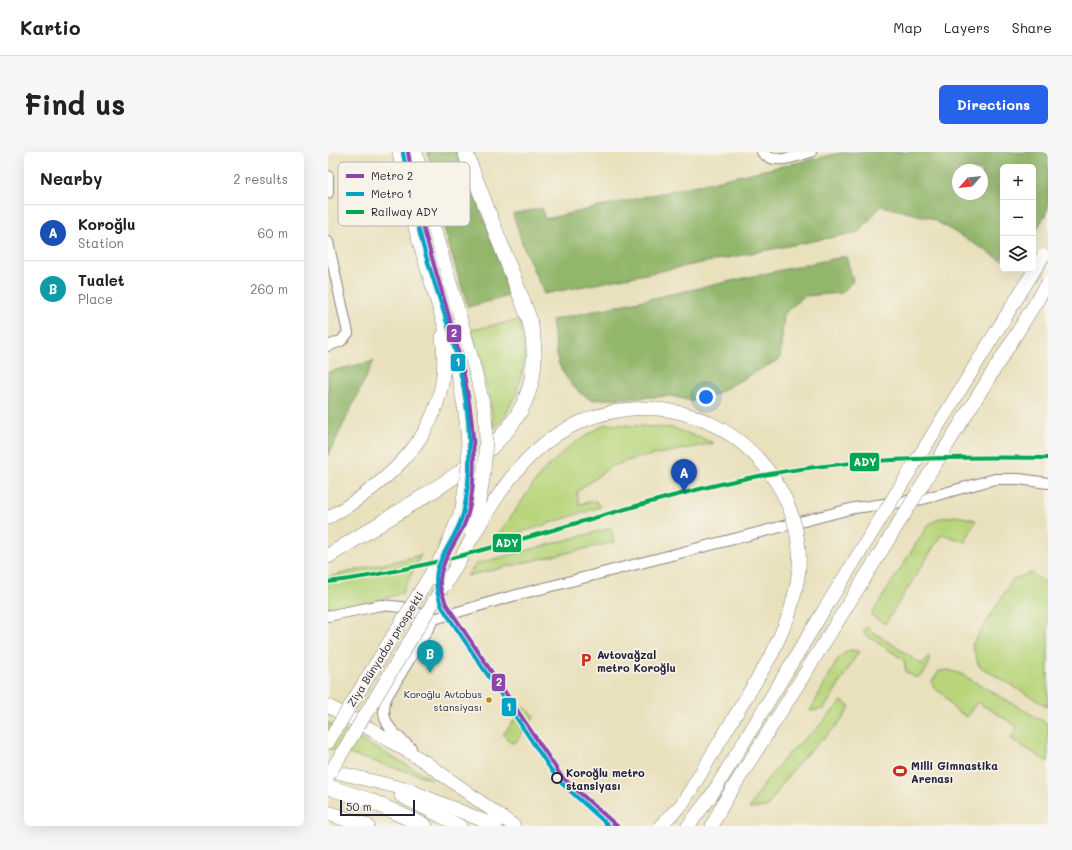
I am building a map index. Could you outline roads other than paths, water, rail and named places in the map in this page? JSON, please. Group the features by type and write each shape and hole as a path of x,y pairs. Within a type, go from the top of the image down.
{"highway":[{"path":"465,152 469,162"},
{"path":"328,556 440,486 483,456 506,433 526,400 532,381 535,346 529,318 470,165"},
{"path":"330,785 371,801 425,826"},
{"path":"328,813 367,826"}],"main road":[{"name":"Ziya Bünyadov prospekti","path":"399,152 401,162"},
{"name":"Ziya Bünyadov prospekti","path":"416,152 418,162"},
{"name":"Ziya Bünyadov prospekti","path":"328,742 445,551 454,531 463,503 468,459 467,417 460,379 416,226"},
{"name":"Ziya Bünyadov prospekti","path":"330,785 445,585 471,531 480,502 486,470 486,427 480,386 433,226"},
{"path":"688,826 711,796 1045,252"},
{"path":"328,518 365,495 400,465 415,448 432,414 439,393 444,360 438,316 429,275"},
{"path":"712,826 723,804 1048,283"},
{"path":"445,585 497,498 531,455 565,430 581,422 621,411 654,408 694,416 722,428 755,454 769,472 782,493 790,510 799,549 799,568 796,591 789,615 772,654 682,804 660,826"},
{"path":"328,706 374,730 425,762 514,826"},
{"path":"328,763 409,799 460,826"},
{"path":"328,770 409,790 496,826"}],"street":[{"path":"762,152 770,158 782,159 811,152"},
{"path":"328,176 328,193"},
{"path":"328,242 348,333 341,341 328,346"},
{"path":"328,616 381,605 390,605 401,607 434,619 509,597 854,508 928,498 995,479 1019,479 1048,483"},
{"path":"425,762 392,732 383,716 383,708 386,698 434,619"}],"metro line":[{"name":"2","path":"408,152 410,162"},
{"name":"1","path":"403,153 405,162"},
{"name":"1","path":"418,226 454,346 460,369 468,415 469,467 465,505 458,527 438,568 436,579 437,592 442,607 558,780 609,826"},
{"name":"2","path":"423,226 461,361 472,420 474,450 472,492 468,514 442,568 440,576 441,592 446,604 562,777 617,826"}],"rail line":[{"name":"ADY","path":"328,582 429,564 675,495 725,483 805,468 886,460 926,458 1048,458"}],"place":[{"name":"Koroğlu","path":"684,492"},
{"name":"Avtovağzal metro Koroğlu","path":"586,660"},
{"name":"Tualet","path":"430,673"},
{"name":"Koroğlu Avtobus stansiyası","path":"489,700"},
{"name":"Milli Gimnastika Arenası","path":"900,771"},
{"name":"Koroğlu metro stansiyası","path":"557,778"}]}
